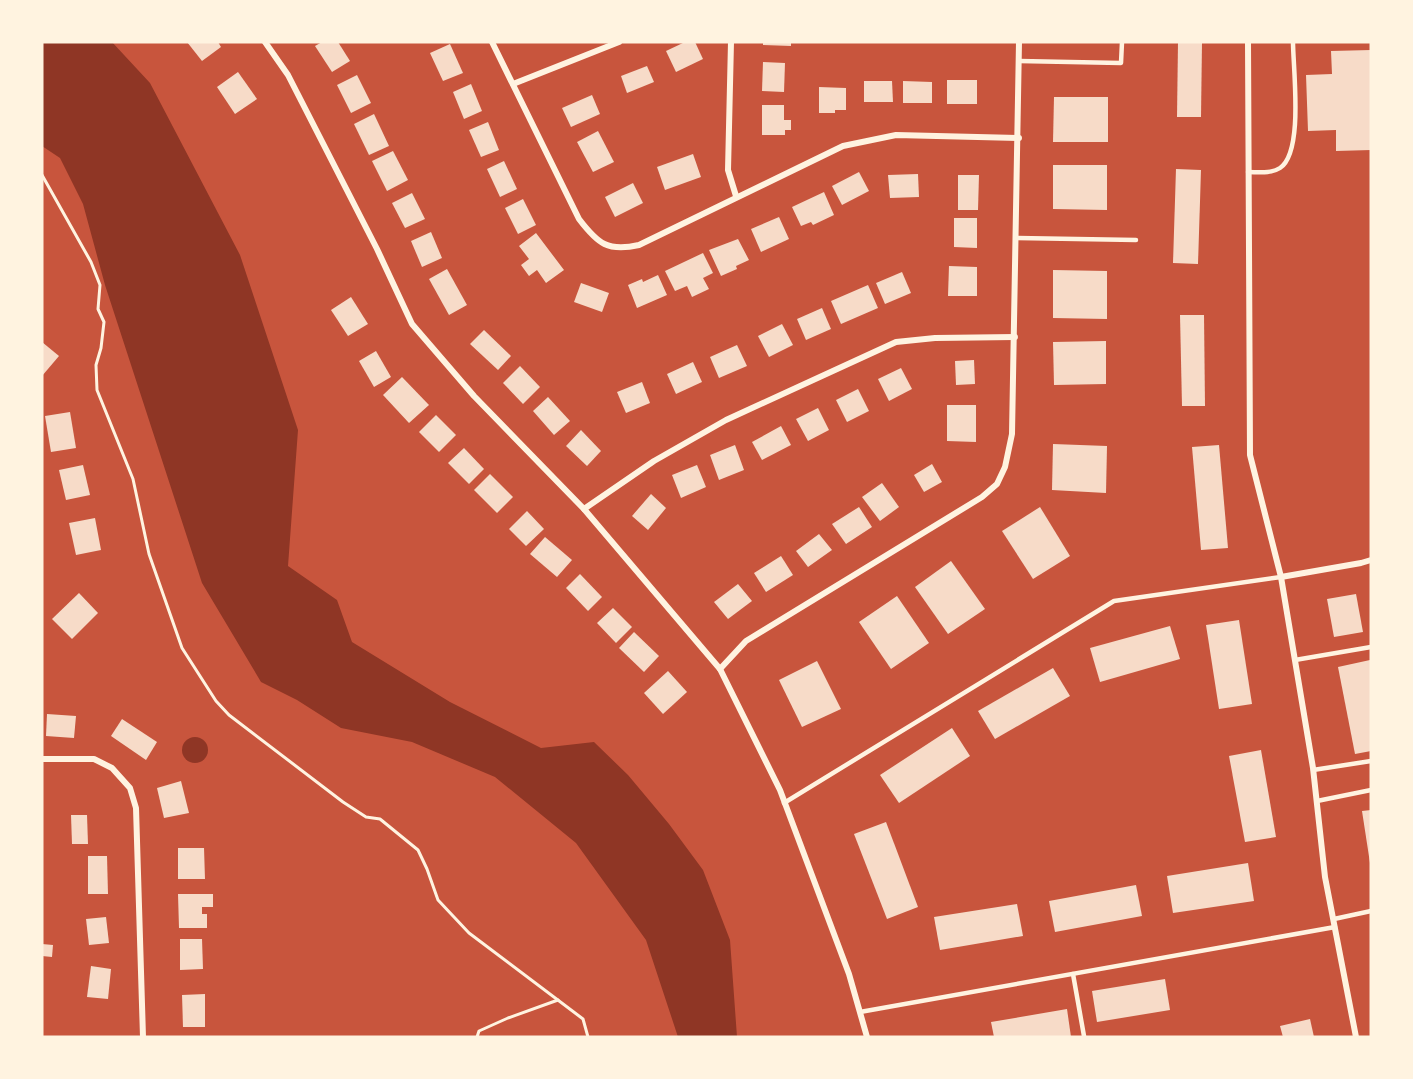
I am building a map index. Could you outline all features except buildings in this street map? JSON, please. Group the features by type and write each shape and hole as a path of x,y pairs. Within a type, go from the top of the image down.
{"street":[{"path":"265,42 288,75 377,249 412,324 474,396 584,509 720,669 784,802 849,974 867,1037"},
{"path":"492,42 579,219 591,235 604,245 622,249 639,245 843,146 896,135 1019,138"},
{"path":"513,84 619,42"},
{"path":"731,42 728,170 736,196"},
{"path":"720,669 746,641 982,497 997,484 1005,467 1012,434 1019,42"},
{"path":"1248,42 1250,455 1281,577 1313,770 1325,878 1356,1037"},
{"path":"584,509 654,461 726,420 896,342 935,338 1015,337"},
{"path":"1281,577 1371,560"},
{"path":"42,759 94,759 112,768 130,788 136,808 144,1037"}],"lane":[{"path":"1019,62 1121,63 1122,42"},
{"path":"1248,172 1274,171 1286,163 1290,153 1296,124 1293,42"},
{"path":"1017,238 1136,240"},
{"path":"784,802 1114,601 1281,577"},
{"path":"1295,660 1371,647"},
{"path":"1313,770 1371,761"},
{"path":"1317,801 1371,790"},
{"path":"1334,919 1371,911"},
{"path":"860,1012 1335,927"},
{"path":"1073,974 1084,1036"}],"path":[{"path":"42,175 91,262 100,285 98,309 104,322 101,348 96,365 97,390 133,479 149,554 182,648 216,701 229,715 343,802 366,817 380,819 418,850 438,900 468,933 583,1018 588,1037"},
{"path":"477,1037 479,1031 558,1000"}],"shaded area":[{"path":"42,42 112,42 150,83 240,255 298,430 288,566 337,600 352,642 450,702 541,748 594,742 628,775 669,824 703,870 730,940 737,1037 678,1037 646,940 576,843 495,777 412,742 341,728 297,700 261,682 202,583 105,285 83,204 60,158 42,146"},
{"path":"195,737 204,741 208,750 204,759 195,763 186,759 182,750 186,741"}]}
